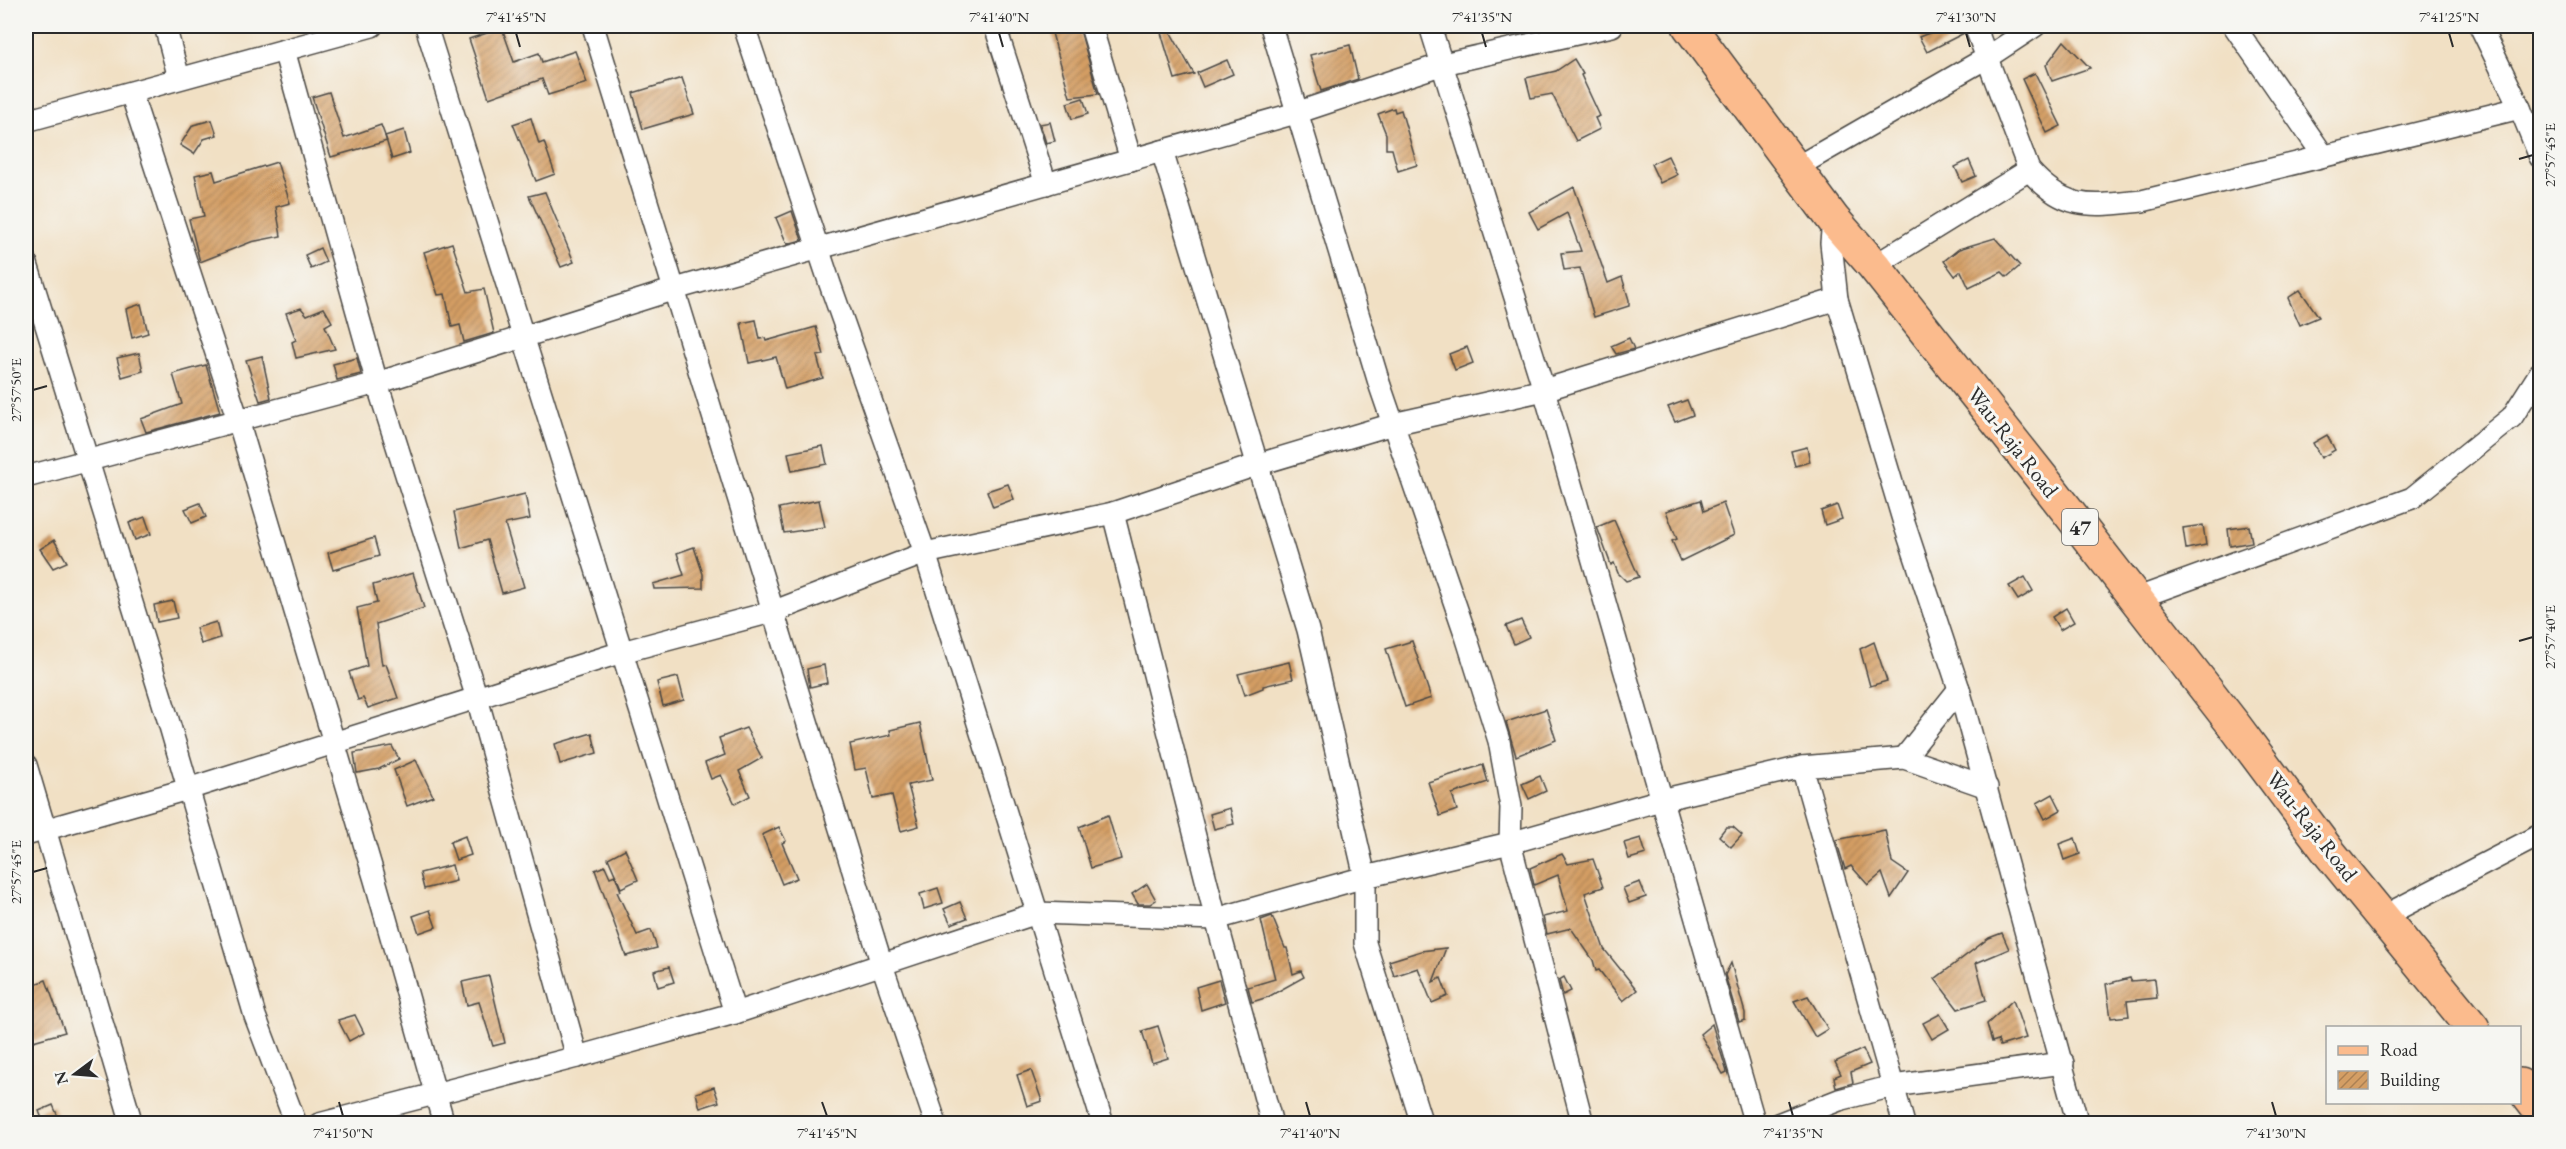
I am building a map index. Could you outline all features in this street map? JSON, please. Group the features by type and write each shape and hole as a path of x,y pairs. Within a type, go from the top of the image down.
{"main road":[{"name":"Wau-Raja Road","path":"1689,26 1833,219 1874,266 2234,725 2328,851 2384,916 2471,1026"},
{"path":"2521,1086 2541,1112"}],"street":[{"path":"165,26 179,78"},
{"path":"26,121 284,50 320,33 372,26"},
{"path":"426,26 735,1013"},
{"path":"593,26 775,611 882,965 936,1124"},
{"path":"744,26 818,248 925,553 1103,1124"},
{"path":"995,26 1046,184"},
{"path":"1091,26 1131,160"},
{"path":"1271,26 1393,424 1466,636 1499,741 1511,807 1510,843 1583,1124"},
{"path":"1430,26 1544,390 1755,1124"},
{"path":"26,477 86,459 377,383 675,289 1296,113 1443,64 1612,26"},
{"path":"1975,26 2030,170 2044,186 2062,197 2088,206 2142,201 2323,154 2520,108"},
{"path":"1795,168 1988,57 2036,26"},
{"path":"2234,26 2323,154"},
{"path":"2480,26 2541,157"},
{"path":"284,50 377,383 477,698 577,1057"},
{"path":"131,93 238,420 444,1124"},
{"path":"1162,151 1308,630 1365,877 1365,943 1422,1124"},
{"path":"1874,266 2030,170"},
{"path":"1833,219 1831,243 1837,298 1904,523 1959,689 2078,1124"},
{"path":"26,261 255,1016 296,1124"},
{"path":"35,832 188,789 333,741 622,652 775,611 925,553 1113,513 1256,465 1393,424 1544,390 1837,298"},
{"path":"2135,599 2412,498 2512,417 2541,374"},
{"path":"1113,513 1216,919 1272,1124"},
{"path":"1904,758 1959,689"},
{"path":"319,1124 735,1013 1038,914 1216,919 1365,877 1510,843 1661,800 1802,767 1904,758 1987,787"},
{"path":"26,765 35,832 132,1124"},
{"path":"1802,767 1904,1124"},
{"path":"2384,916 2541,835"},
{"path":"1778,1124 1839,1100 1893,1086 2063,1063"}],"building":[{"path":"1050,26 1079,26 1098,94 1070,97"},
{"path":"1159,26 1167,26 1194,74 1175,79"},
{"path":"1947,26 1962,26 1964,33 1927,52 1919,37"},
{"path":"502,28 514,62 539,53 542,62 575,51 587,83 548,95 542,79 489,98 469,39"},
{"path":"2064,41 2090,68 2052,81 2046,65"},
{"path":"1350,45 1358,79 1321,91 1310,55"},
{"path":"1574,59 1583,74 1581,75 1600,116 1595,118 1600,129 1576,141 1552,94 1531,98 1526,78 1556,71"},
{"path":"1227,60 1233,74 1203,87 1197,73"},
{"path":"2035,73 2061,126 2047,133 2022,79"},
{"path":"682,78 694,114 643,129 633,93"},
{"path":"329,92 344,138 381,125 387,141 331,157 312,97"},
{"path":"1083,98 1088,114 1072,119 1067,103"},
{"path":"1394,108 1395,112 1401,110 1417,165 1398,171 1392,149 1386,149 1386,134 1378,114"},
{"path":"531,118 539,144 544,142 555,174 536,181 513,124"},
{"path":"212,120 217,135 204,139 194,154 180,145 193,125"},
{"path":"1050,122 1055,141 1046,143 1040,124"},
{"path":"404,130 410,153 392,159 385,136"},
{"path":"1668,156 1677,175 1660,183 1651,164"},
{"path":"1969,160 1976,176 1962,182 1955,167"},
{"path":"277,162 290,203 276,207 281,236 251,242 200,262 189,219 204,216 195,175 213,171 216,181"},
{"path":"1574,187 1608,283 1622,277 1629,300 1629,306 1594,317 1580,268 1564,270 1561,253 1581,251 1567,213 1538,229 1529,212"},
{"path":"545,192 574,262 561,267 529,196"},
{"path":"792,211 802,240 787,244 776,218"},
{"path":"1995,238 2020,266 2007,277 2002,272 1969,288 1961,271 1955,276 1944,261 1959,249"},
{"path":"452,243 468,292 484,289 494,333 464,342 460,325 452,327 445,294 438,295 424,252"},
{"path":"320,248 326,262 311,269 305,255"},
{"path":"2300,290 2319,317 2300,325 2288,298"},
{"path":"141,304 148,333 132,338 126,309"},
{"path":"301,308 307,315 324,308 332,322 325,326 335,349 296,358 292,342 296,340 286,313"},
{"path":"756,320 760,339 765,338 766,341 816,327 824,355 817,356 823,378 785,389 776,357 749,363 741,323"},
{"path":"1629,338 1634,349 1616,354 1611,346"},
{"path":"1467,347 1473,363 1455,370 1449,354"},
{"path":"139,353 143,371 122,377 117,358"},
{"path":"262,356 271,398 260,401 246,360"},
{"path":"357,358 361,374 337,380 333,364"},
{"path":"206,365 220,412 146,432 141,419 182,404 173,374"},
{"path":"1687,400 1693,415 1675,422 1668,407"},
{"path":"2327,435 2335,450 2321,458 2313,443"},
{"path":"823,446 827,464 792,471 788,453"},
{"path":"1807,447 1810,462 1795,466 1791,451"},
{"path":"1008,484 1014,499 993,507 987,491"},
{"path":"525,494 530,519 505,524 524,587 502,593 487,540 461,548 454,512"},
{"path":"819,500 825,527 784,533 779,508"},
{"path":"1701,500 1704,511 1723,503 1734,535 1681,561 1672,541 1677,539 1666,511"},
{"path":"200,503 206,517 192,523 185,509"},
{"path":"1837,505 1842,519 1825,525 1821,511"},
{"path":"145,517 151,534 135,540 129,523"},
{"path":"1614,520 1639,577 1626,581 1618,573 1614,563 1611,565 1597,527"},
{"path":"2203,525 2206,545 2186,549 2183,528"},
{"path":"2249,526 2252,542 2230,546 2228,529"},
{"path":"374,538 379,556 333,570 328,553"},
{"path":"54,540 67,562 53,568 40,549"},
{"path":"694,547 703,574 703,588 654,589 653,584 684,575 677,553"},
{"path":"413,573 424,608 376,624 382,665 386,664 398,698 368,708 363,698 358,700 349,672 367,666 357,608 377,603 373,585"},
{"path":"2025,577 2033,591 2018,600 2009,586"},
{"path":"173,601 177,618 157,622 154,605"},
{"path":"2066,608 2074,622 2060,630 2052,617"},
{"path":"1521,620 1529,637 1514,644 1506,626"},
{"path":"216,622 220,638 201,644 196,628"},
{"path":"1412,641 1431,698 1405,707 1386,649"},
{"path":"1874,642 1887,681 1870,686 1860,649"},
{"path":"1289,662 1293,679 1263,686 1245,695 1238,674"},
{"path":"824,665 827,683 810,687 807,669"},
{"path":"678,677 684,700 663,706 657,682"},
{"path":"1546,709 1556,740 1516,756 1506,722"},
{"path":"920,723 932,780 908,785 919,826 901,831 892,795 873,799 866,768 855,770 850,744 891,735 890,730"},
{"path":"746,728 762,758 739,771 750,796 735,804 721,775 711,779 705,763 725,755 719,738"},
{"path":"592,733 597,753 560,764 555,744"},
{"path":"392,746 399,759 379,769 357,773 354,753"},
{"path":"416,760 433,796 407,806 394,770"},
{"path":"1483,765 1488,782 1452,794 1457,810 1440,816 1428,782"},
{"path":"1540,776 1546,791 1529,799 1522,784"},
{"path":"2053,794 2061,810 2045,819 2037,803"},
{"path":"1230,808 1234,824 1214,829 1210,814"},
{"path":"1108,815 1121,859 1091,868 1079,827"},
{"path":"779,827 786,841 782,843 797,878 782,884 762,835"},
{"path":"1726,827 1733,827 1742,835 1731,847 1719,836"},
{"path":"1885,830 1892,862 1908,873 1891,898 1882,873 1868,885 1851,866 1845,869 1836,840"},
{"path":"465,836 471,855 456,860 450,842"},
{"path":"1641,838 1646,854 1629,859 1624,843"},
{"path":"2075,838 2080,854 2064,860 2059,844"},
{"path":"625,849 638,880 621,888 608,858"},
{"path":"1562,854 1568,864 1593,859 1603,887 1585,893 1604,949 1637,990 1623,1001 1599,970 1596,971 1593,960 1571,928 1547,934 1543,917 1568,911 1558,875 1534,885 1530,868"},
{"path":"452,865 456,881 424,889 420,873"},
{"path":"605,866 610,877 615,875 621,891 617,892 637,935 651,930 657,948 626,956 595,870"},
{"path":"1640,882 1646,897 1629,903 1623,888"},
{"path":"1147,884 1156,900 1150,904 1138,904 1132,894"},
{"path":"938,888 943,903 924,909 920,894"},
{"path":"960,902 967,918 951,924 944,909"},
{"path":"430,910 436,927 419,933 413,916"},
{"path":"1272,916 1285,948 1287,948 1293,974 1301,971 1304,977 1268,997 1252,1002 1248,987 1275,979 1261,920"},
{"path":"2002,933 2009,949 1976,963 1986,1000 1958,1009 1935,979 1989,938"},
{"path":"1446,948 1433,982 1441,978 1448,996 1432,1003 1418,968 1394,976 1389,961 1421,951"},
{"path":"1731,963 1745,1013 1745,1020 1739,1022 1725,975"},
{"path":"669,967 674,982 658,987 654,971"},
{"path":"489,976 505,1043 493,1046 479,1002 467,1005 462,982"},
{"path":"1564,977 1571,991 1563,995 1559,980"},
{"path":"2130,978 2131,981 2155,979 2157,998 2127,1001 2129,1016 2111,1018 2106,984"},
{"path":"46,980 65,1032 33,1041 26,1021 26,1015 31,1013 26,999 26,987"},
{"path":"1219,980 1225,1002 1201,1010 1196,987"},
{"path":"1808,996 1828,1029 1815,1037 1794,1001"},
{"path":"2013,1000 2026,1038 2000,1046 1998,1040 1992,1042 1987,1024"},
{"path":"1940,1014 1949,1029 1932,1039 1923,1023"},
{"path":"355,1015 364,1033 349,1041 338,1020"},
{"path":"1712,1024 1727,1072 1723,1074 1700,1034"},
{"path":"1158,1026 1168,1058 1152,1063 1142,1031"},
{"path":"1863,1049 1870,1064 1851,1072 1853,1083 1836,1088 1834,1077 1841,1074 1835,1062"},
{"path":"1031,1070 1042,1101 1027,1106 1017,1075"},
{"path":"714,1087 719,1102 700,1108 696,1093"},
{"path":"53,1105 59,1119 44,1124 39,1111"}]}
